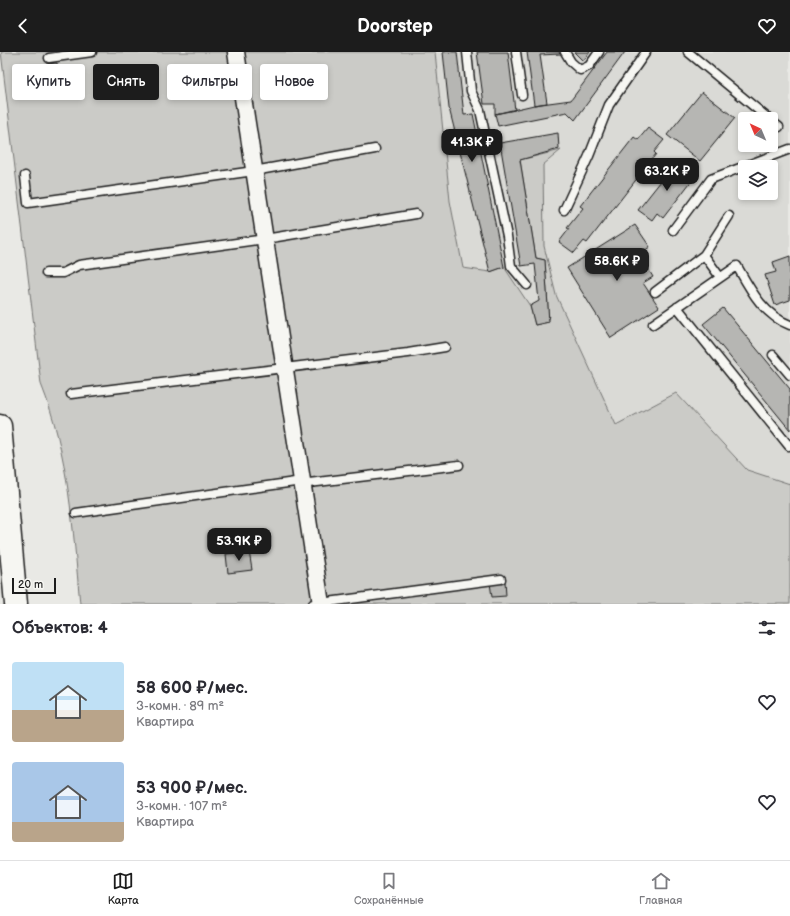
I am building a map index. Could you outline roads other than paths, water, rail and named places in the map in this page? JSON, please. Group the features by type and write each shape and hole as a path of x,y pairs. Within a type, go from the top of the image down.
{"main road":[{"path":"0,426 16,604"}],"street":[{"path":"236,52 302,481 318,604"}],"lane":[{"path":"49,58 92,52"},
{"path":"467,52 471,90 480,110 507,236 511,266 527,285"},
{"path":"516,52 522,95"},
{"path":"566,52 571,62 580,70 589,66 599,52"},
{"path":"564,210 589,156 609,106 646,52"},
{"path":"688,52 760,112"},
{"path":"26,176 28,203 254,171 375,149"},
{"path":"673,230 711,179 790,149"},
{"path":"46,273 63,273 79,265 264,239 416,214"},
{"path":"655,292 704,255 729,216"},
{"path":"704,255 720,277"},
{"path":"653,324 737,266 754,296 777,320 790,325"},
{"path":"677,307 789,446 790,445"},
{"path":"71,394 408,353 445,347"},
{"path":"773,356 790,375"},
{"path":"76,513 302,481 309,483 459,465"},
{"path":"318,604 501,580"}]}
